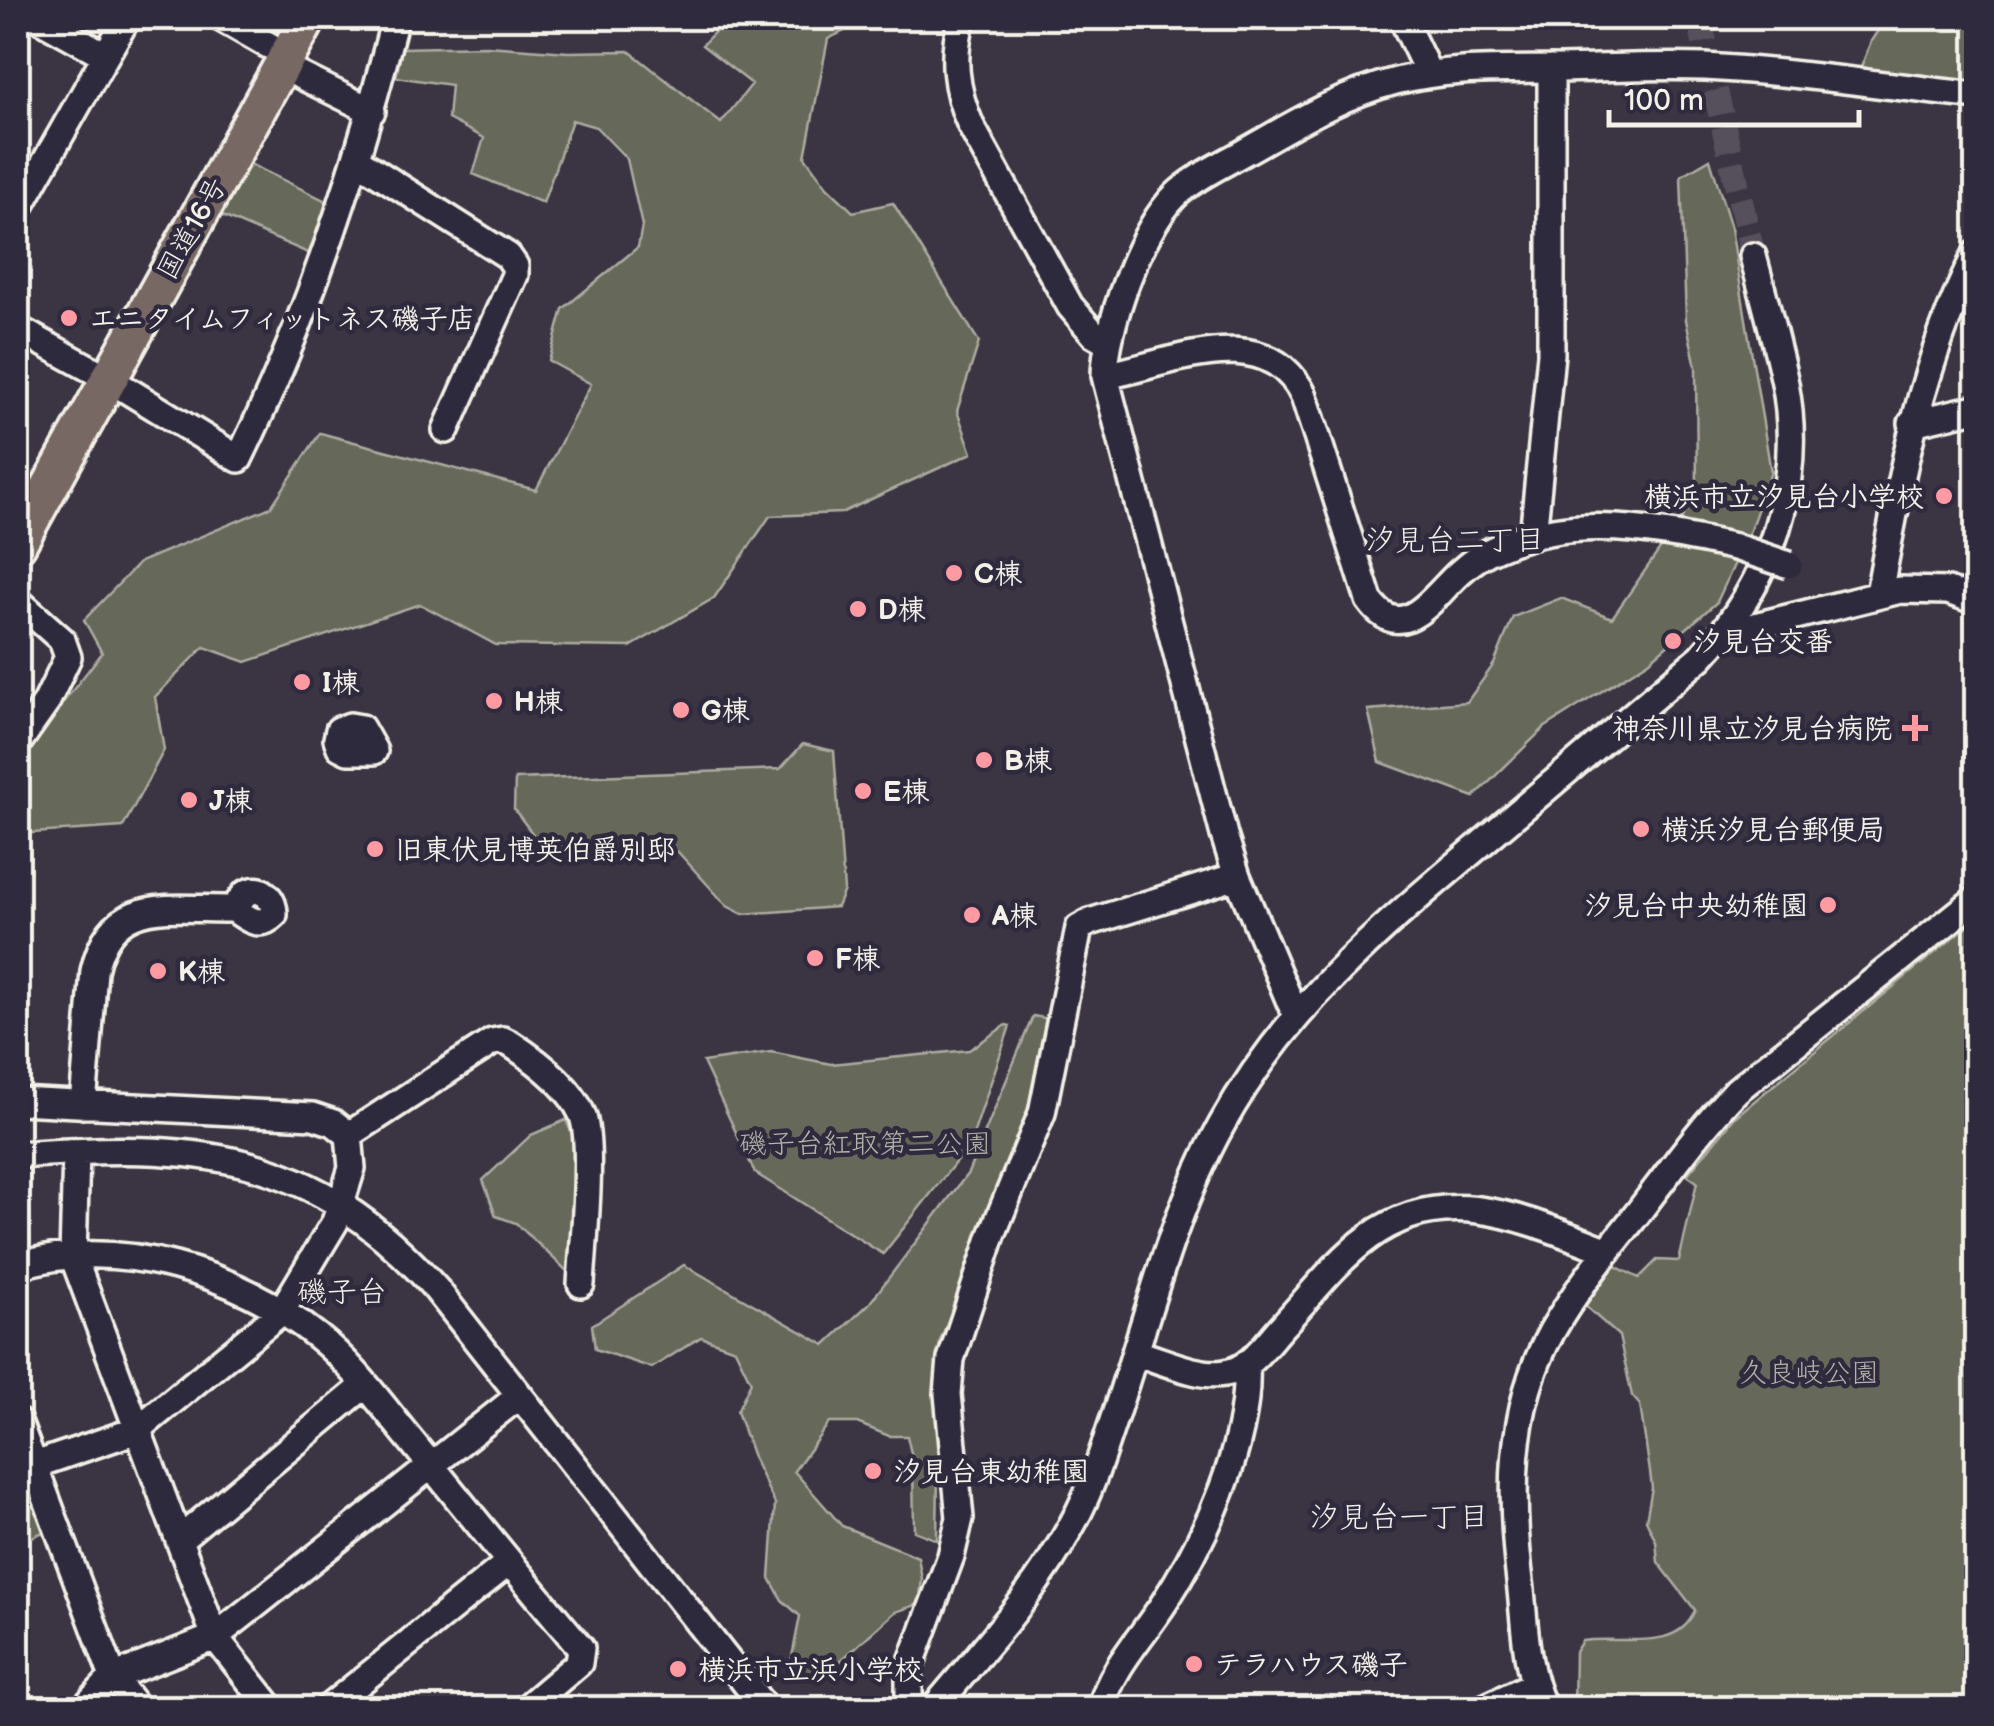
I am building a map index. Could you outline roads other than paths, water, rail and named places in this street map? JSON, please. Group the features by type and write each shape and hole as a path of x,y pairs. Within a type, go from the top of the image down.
{"highway":[{"name":"国道16号","path":"18,544 100,374 279,43 308,18"},
{"name":"国道16号","path":"18,505 100,374"}],"street":[{"path":"38,18 106,55"},
{"path":"18,210 127,18"},
{"path":"221,18 279,43 372,111"},
{"path":"18,328 239,458 281,372 358,160 395,18"},
{"path":"962,18 955,65 960,96 971,126 1070,306 1094,334 1108,342"},
{"path":"1402,18 1429,74"},
{"path":"1296,1016 1237,876 1218,817 1105,376 1108,342 1145,239 1160,214 1199,178 1326,106 1359,92 1429,74 1728,68 1976,96"},
{"path":"1533,536 1551,354 1551,69"},
{"path":"358,160 508,256 514,266 512,282 446,430"},
{"path":"1878,594 1912,423 1945,318 1976,254"},
{"path":"934,1708 1042,1578 1076,1518 1104,1449 1171,1234 1191,1186 1223,1122 1296,1016 1371,937 1702,658 1723,634 1759,576 1780,523 1790,474 1790,427 1785,384 1753,256"},
{"path":"1105,376 1236,350 1253,352 1284,368 1304,396 1369,600 1396,618 1421,614 1472,562 1508,543 1590,527 1660,530 1735,547 1789,565"},
{"path":"1912,423 1976,408"},
{"path":"1723,634 1878,594 1948,591 1976,601"},
{"path":"18,601 62,640 68,657 46,702 18,743"},
{"path":"913,1708 909,1669 951,1556 960,1518 948,1394 951,1359 992,1235 1042,1113 1079,928 1237,876"},
{"path":"1484,1708 1538,1697 1513,1517 1519,1432 1537,1362 1552,1332 1608,1251 1736,1090 1976,899"},
{"path":"83,1105 94,971 108,935 124,917 140,911 234,908"},
{"path":"349,1135 492,1042 503,1040 511,1044 566,1090 582,1116 587,1145 581,1284"},
{"path":"18,1101 313,1116 334,1122 349,1135 352,1168 342,1206 281,1312 137,1430 35,1465"},
{"path":"18,1155 175,1151 238,1160 283,1174 342,1206 412,1261 765,1708"},
{"path":"76,1153 73,1256 215,1638 271,1708"},
{"path":"1136,1353 1208,1373 1222,1374 1246,1365 1352,1250 1414,1213 1468,1206 1522,1219 1608,1251"},
{"path":"18,1266 73,1256 184,1268 281,1312 317,1336 365,1384 581,1648 579,1663 526,1708"},
{"path":"1101,1708 1113,1677 1166,1601 1217,1499 1242,1424 1246,1365"},
{"path":"180,1539 365,1384"},
{"path":"84,1708 113,1677 215,1638 519,1396"},
{"path":"18,1422 113,1677 137,1708"},
{"path":"328,1708 508,1563"}],"tunnel":[{"path":"1699,18 1753,256"}],"place":[{"name":"エニタイムフィットネス磯子店","path":"69,318"},
{"name":"横浜市立汐見台小学校","path":"1944,496"},
{"name":"C棟","path":"954,573"},
{"name":"D棟","path":"858,609"},
{"name":"汐見台交番","path":"1673,641"},
{"name":"I棟","path":"302,682"},
{"name":"H棟","path":"494,701"},
{"name":"G棟","path":"681,710"},
{"name":"神奈川県立汐見台病院","path":"1915,728"},
{"name":"B棟","path":"984,760"},
{"name":"E棟","path":"863,791"},
{"name":"J棟","path":"189,800"},
{"name":"横浜汐見台郵便局","path":"1641,829"},
{"name":"旧東伏見博英伯爵別邸","path":"375,849"},
{"name":"汐見台中央幼稚園","path":"1828,905"},
{"name":"A棟","path":"972,915"},
{"name":"F棟","path":"815,958"},
{"name":"K棟","path":"158,971"},
{"name":"汐見台東幼稚園","path":"873,1471"},
{"name":"テラハウス磯子","path":"1194,1664"},
{"name":"横浜市立浜小学校","path":"678,1669"}],"district":[{"name":"汐見台二丁目","path":"1455,540"},
{"name":"磯子台","path":"342,1292"},
{"name":"汐見台一丁目","path":"1399,1517"}],"park label":[{"name":"磯子台紅取第二公園","path":"865,1143"},
{"name":"久良岐公園","path":"1809,1372"}]}
